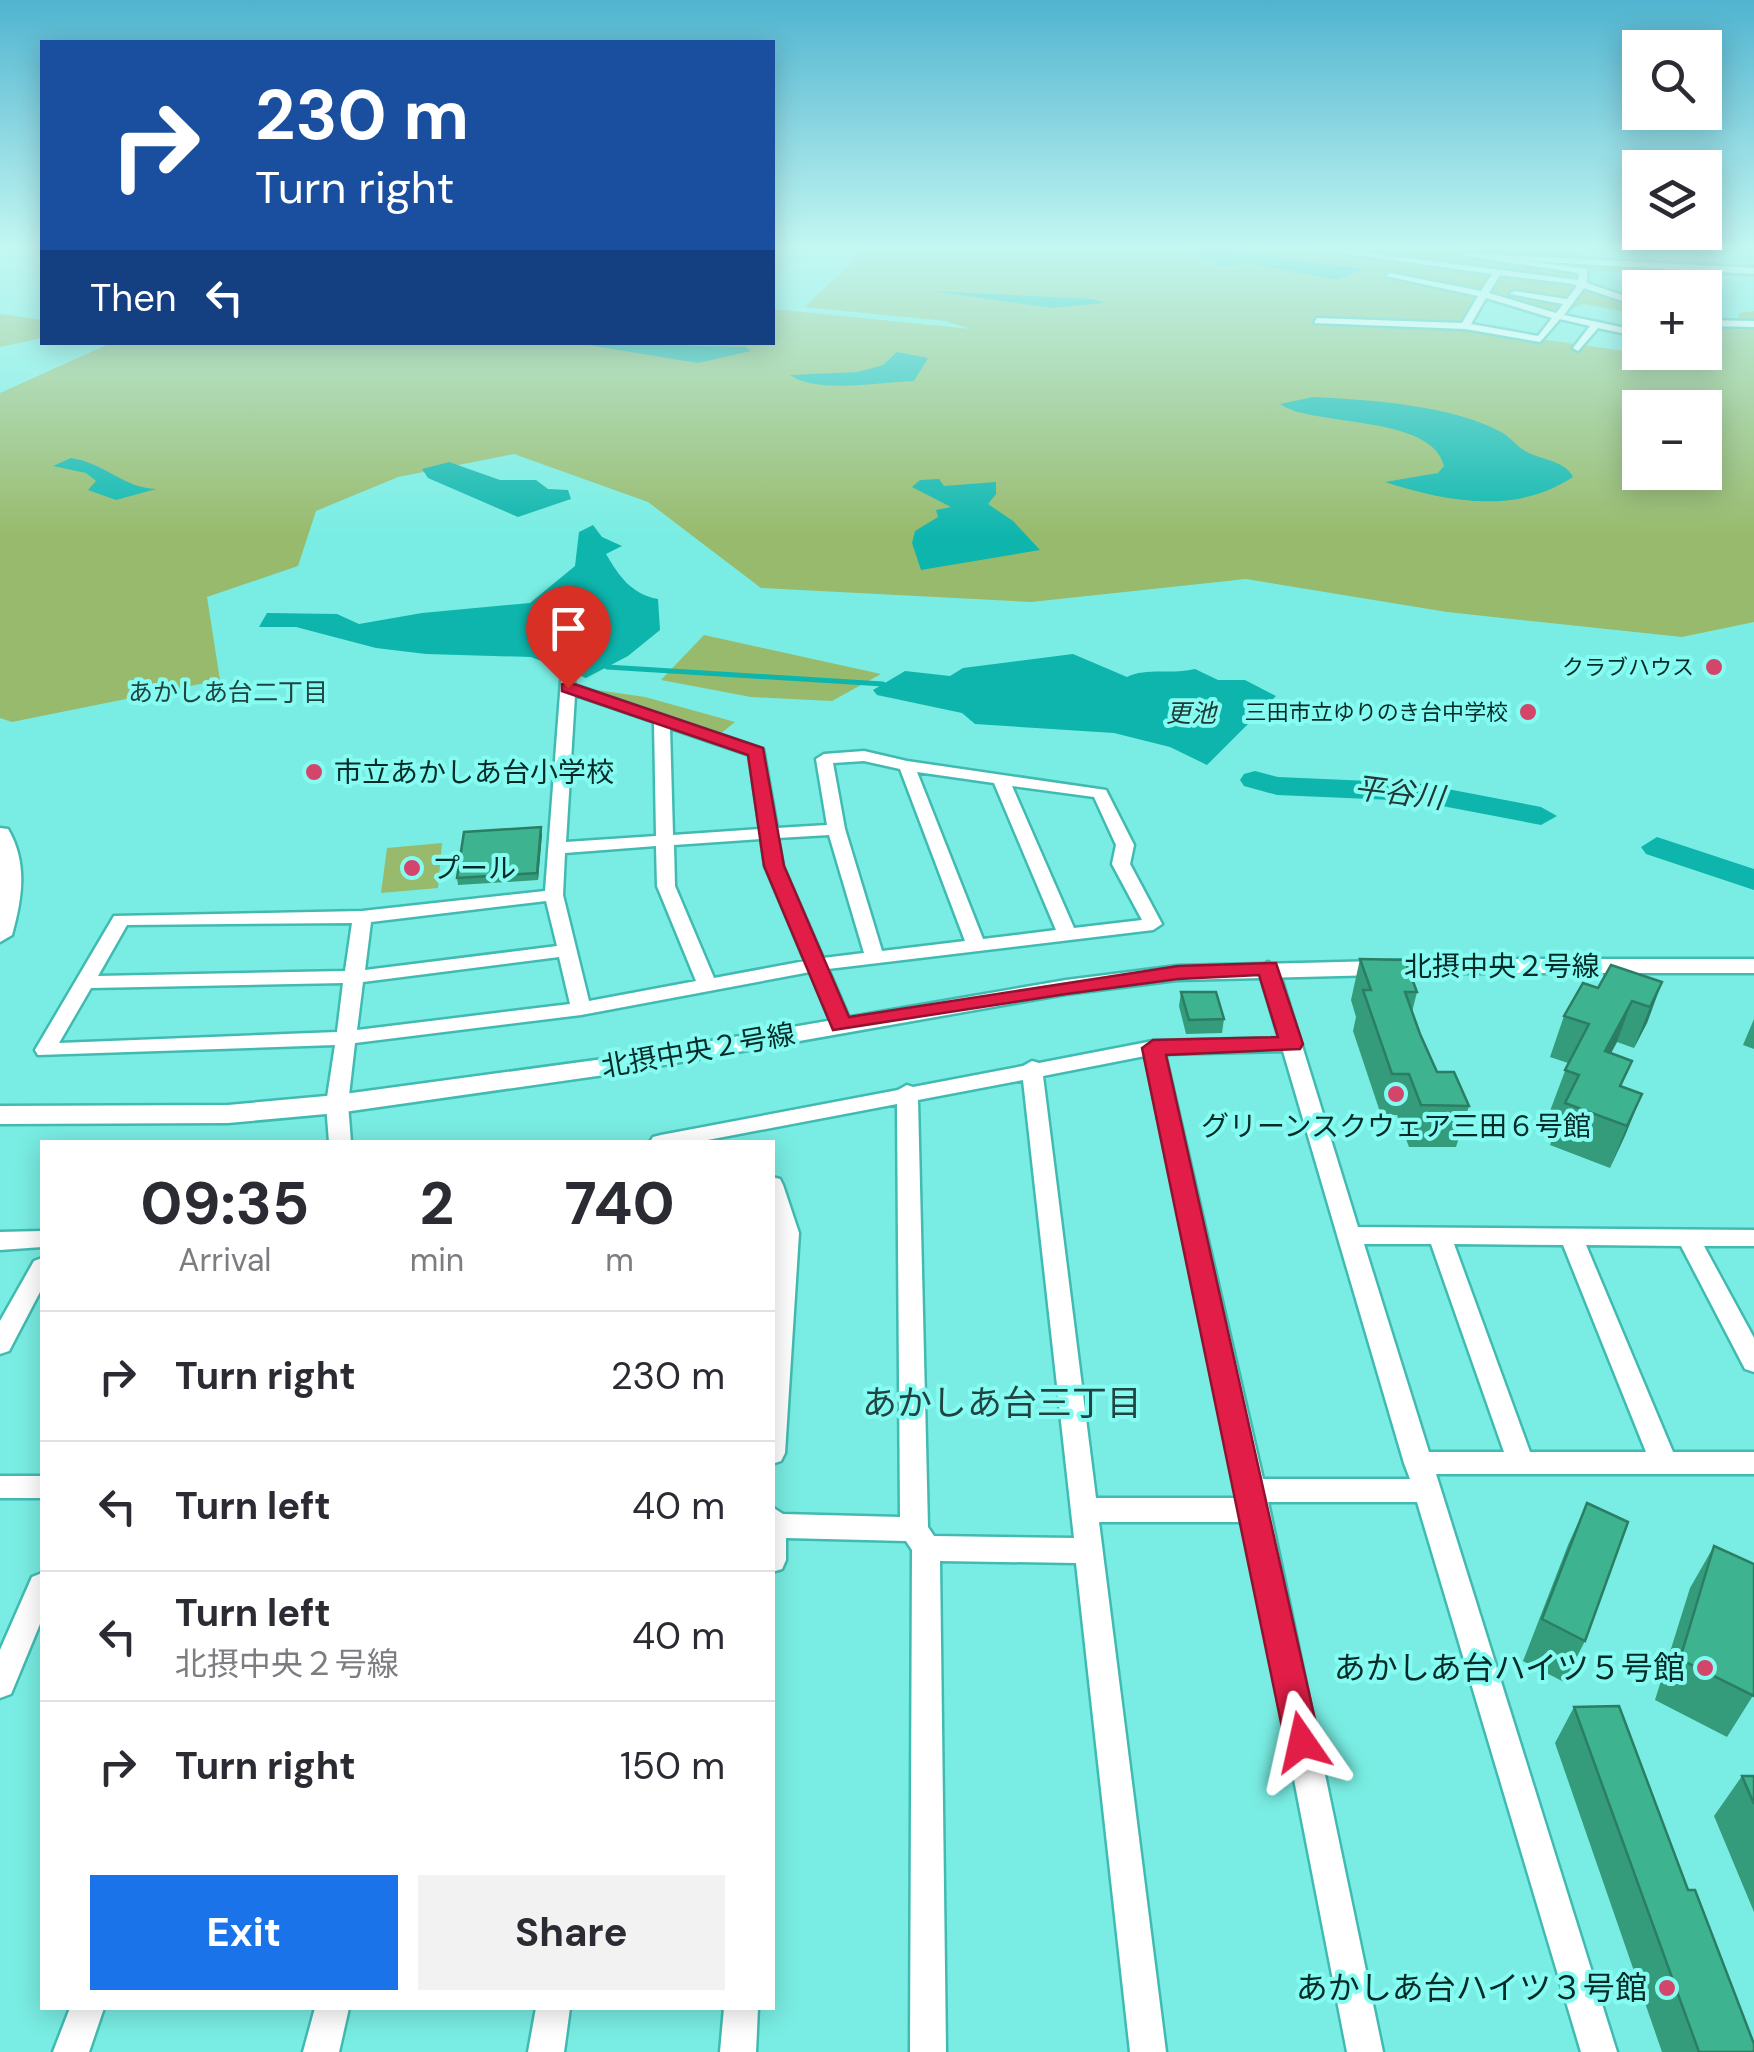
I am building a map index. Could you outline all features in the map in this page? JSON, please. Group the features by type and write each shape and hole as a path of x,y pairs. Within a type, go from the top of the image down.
{"street":[{"path":"581,1009 554,896 568,684 757,752 774,866 842,1025"},
{"path":"662,720 666,886 708,986"},
{"path":"554,896 362,917 121,920 45,1050 346,1038 581,1009 816,965 875,958 976,946 1153,924 1121,864 1125,845 1100,794 907,766 864,756 824,759 836,829 875,958"},
{"path":"907,766 976,946"},
{"path":"1001,780 1067,934"},
{"path":"559,848 836,829"},
{"path":"0,834 8,850 11,878 0,936"},
{"path":"340,1140 338,1104 362,917"},
{"path":"87,982 354,976 566,950"},
{"name":"北摂中央２号線","path":"0,1115 228,1114 338,1104 618,1065 1066,987 1178,973 1268,968 1754,966"},
{"path":"1268,968 1598,2052"},
{"path":"682,1140 757,1133 907,1092 1153,1048 1292,1044"},
{"path":"1153,1048 1254,1500 1366,2052"},
{"path":"1032,1068 1148,2052"},
{"path":"907,1092 920,1538 928,2052"},
{"path":"775,1194 788,1234 775,1412"},
{"path":"1351,1236 1754,1238"},
{"path":"1571,1237 1664,1464"},
{"path":"1440,1238 1521,1463"},
{"path":"1688,1238 1754,1362"},
{"path":"0,1241 40,1239"},
{"path":"0,1344 40,1271"},
{"path":"1417,1462 1754,1463"},
{"path":"0,1487 40,1488"},
{"path":"1084,1510 1426,1490"},
{"path":"775,1523 1090,1551"},
{"path":"0,1684 40,1591"},
{"path":"71,2052 86,2010"},
{"path":"321,2052 332,2010"},
{"path":"546,2052 553,2010"},
{"path":"738,2052 741,2010"}],"green space":[{"path":"105,346 1588,346 1622,351 1622,370 1722,370 1722,346 1754,346 1754,622 1682,637 1447,612 1246,579 1031,602 761,588 648,502 514,454 398,477 316,511 298,566 207,597 220,680 12,722 0,718 0,393"},
{"path":"704,635 881,674 832,701 751,697 661,680"},
{"path":"577,687 645,697 735,722 719,735"},
{"name":"プール","path":"442,843 438,888 381,893 387,848"}],"water":[{"path":"593,346 745,347 751,351 698,363"},
{"path":"897,352 928,358 914,381 832,386 801,381 790,375 858,372 883,365"},
{"path":"1313,397 1411,406 1460,416 1503,433 1533,455 1565,467 1573,477 1551,489 1505,501 1457,499 1385,482 1438,473 1444,466 1435,449 1418,438 1369,424 1295,411 1280,404"},
{"path":"71,458 144,488 156,489 116,500 88,490 96,481 86,473 53,466"},
{"path":"449,462 500,480 536,480 548,489 568,490 571,499 518,517 428,478 422,469"},
{"path":"939,479 944,486 996,482 996,494 988,504 1013,521 1040,550 921,570 912,543 915,531 938,517 936,510 951,507 912,487 920,480"},
{"path":"593,525 602,537 622,546 606,554 621,577 640,593 658,599 660,630 628,656 586,678 531,657 426,654 376,648 296,627 259,627 267,613 337,614 359,624 422,613 530,603 575,566 579,532"},
{"name":"更池","path":"1073,654 1127,677 1143,672 1195,669 1218,680 1245,680 1276,696 1207,765 1170,747 1114,733 975,724 962,713 877,695 873,690 905,671 950,676 963,668"}],"building":[{"path":"541,827 537,873 457,878 464,832"},
{"path":"1360,959 1405,960 1417,992 1405,992 1420,1034 1437,1072 1454,1072 1469,1106 1421,1105 1409,1074 1392,1074 1363,990 1371,990"},
{"path":"1611,965 1662,982 1650,1007 1632,1001 1605,1051 1632,1061 1620,1086 1642,1094 1627,1126 1565,1103 1579,1075 1565,1070 1589,1024 1564,1016 1583,983 1598,988"},
{"path":"1181,992 1216,992 1224,1019 1189,1020"},
{"path":"1587,1503 1628,1522 1585,1641 1542,1619"},
{"path":"1714,1546 1754,1564 1754,1696 1680,1659"},
{"path":"1619,1706 1688,1890 1695,1890 1754,2052 1699,2052 1574,1707"},
{"path":"1742,1776 1754,1776 1754,1804"}],"waterway":[{"path":"607,667 883,684"},
{"name":"平谷川","path":"1255,780 1277,786 1416,792 1541,816"},
{"name":"平谷川","path":"1657,847 1754,880"}],"place":[{"name":"クラブハウス","path":"1714,667"},
{"name":"三田市立ゆりのき台中学校","path":"1528,712"},
{"name":"市立あかしあ台小学校","path":"314,772"},
{"name":"プール","path":"412,868"},
{"name":"グリーンスクウェア三田６号館","path":"1396,1094"},
{"name":"あかしあ台ハイツ５号館","path":"1705,1668"},
{"name":"あかしあ台ハイツ３号館","path":"1667,1988"}],"district":[{"name":"あかしあ台二丁目","path":"228,692"},
{"name":"あかしあ台三丁目","path":"1002,1403"}],"route":[{"path":"568,688 757,752 774,866 842,1025 1066,987 1178,973 1268,968 1292,1044 1185,1044 1153,1048 1252,1491 1302,1742"}]}
